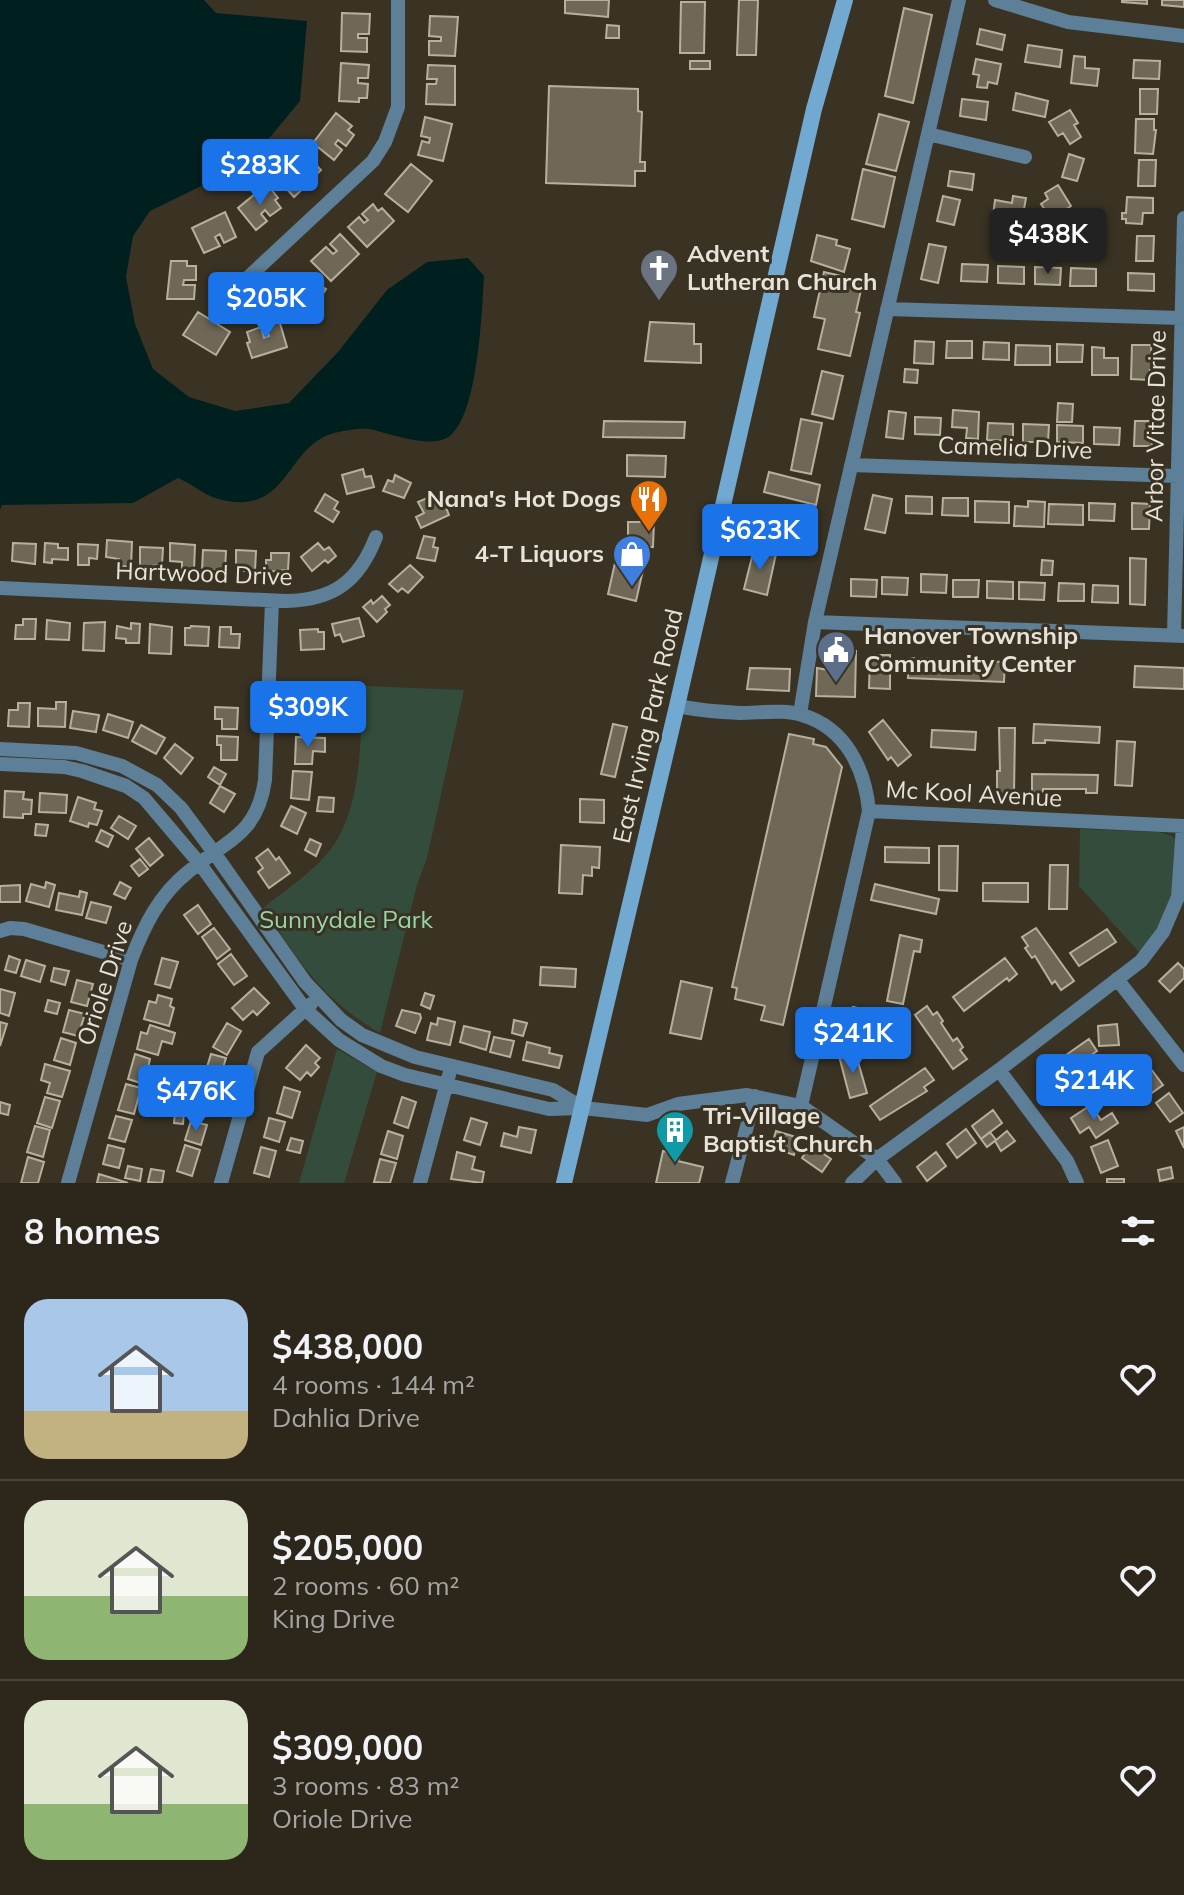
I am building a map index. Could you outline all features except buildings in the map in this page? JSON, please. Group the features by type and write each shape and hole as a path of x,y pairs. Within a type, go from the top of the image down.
{"main road":[{"name":"East Irving Park Road","path":"564,1183 814,109 845,0"}],"street":[{"path":"242,283 373,161 385,142 398,107 398,0"},
{"path":"800,714 815,622 959,0"},
{"path":"995,0 1068,22 1184,36"},
{"path":"928,134 1025,157"},
{"name":"Arbor Vitae Drive","path":"1179,635 1177,476 1184,218"},
{"path":"887,309 1181,318"},
{"name":"Camelia Drive","path":"851,465 1177,476"},
{"name":"Hartwood Drive","path":"0,588 272,601 315,598 340,587 364,564 376,537"},
{"name":"Oriole Drive","path":"68,1183 131,960 144,926 162,899 188,872 243,833 262,798 272,601"},
{"path":"815,622 1179,635"},
{"name":"Mc Kool Avenue","path":"677,706 717,712 800,714 826,726 858,761 864,775 869,811 1184,826"},
{"path":"0,749 76,753 135,771 167,794 215,854 318,997 341,1020 370,1040 402,1053 553,1090 583,1108"},
{"path":"0,764 64,767 90,773 126,786 144,798 200,864 305,1009 325,1029 367,1059 391,1071 549,1109 583,1108 647,1115 678,1104 747,1095 801,1106 877,1159 895,1183"},
{"path":"801,1106 869,811"},
{"path":"852,1183 877,1159 1141,961 1172,916 1181,876 1184,826"},
{"path":"0,931 24,929 131,960"},
{"path":"1117,979 1184,1065"},
{"path":"221,1183 258,1052 318,997"},
{"path":"420,1183 452,1066"},
{"path":"999,1070 1067,1161 1077,1183"},
{"path":"732,1183 755,1096"}],"green space":[{"name":"Sunnydale Park","path":"363,686 464,690 427,858 417,885 380,1033 327,993 263,908 322,860 345,823 359,765"},
{"path":"1080,829 1159,832 1175,839 1176,870 1170,900 1158,928 1139,952 1079,886"},
{"path":"337,1049 377,1072 344,1183 299,1183"}],"water":[{"path":"0,0 204,0 216,13 307,21 300,101 271,136 224,175 150,211 133,236 126,277 135,324 153,369 189,397 235,411 289,403 338,352 387,290 427,262 468,258 484,276 480,336 467,405 451,435 443,440 423,441 369,429 339,432 321,439 307,450 273,490 259,499 240,502 215,498 178,478 133,503 2,505 0,510"}],"place":[{"name":"Advent Lutheran Church","path":"659,302"},
{"name":"Nana's Hot Dogs","path":"649,533"},
{"name":"4-T Liquors","path":"632,588"},
{"name":"Hanover Township Community Center","path":"836,684"},
{"name":"Tri-Village Baptist Church","path":"675,1164"}]}
